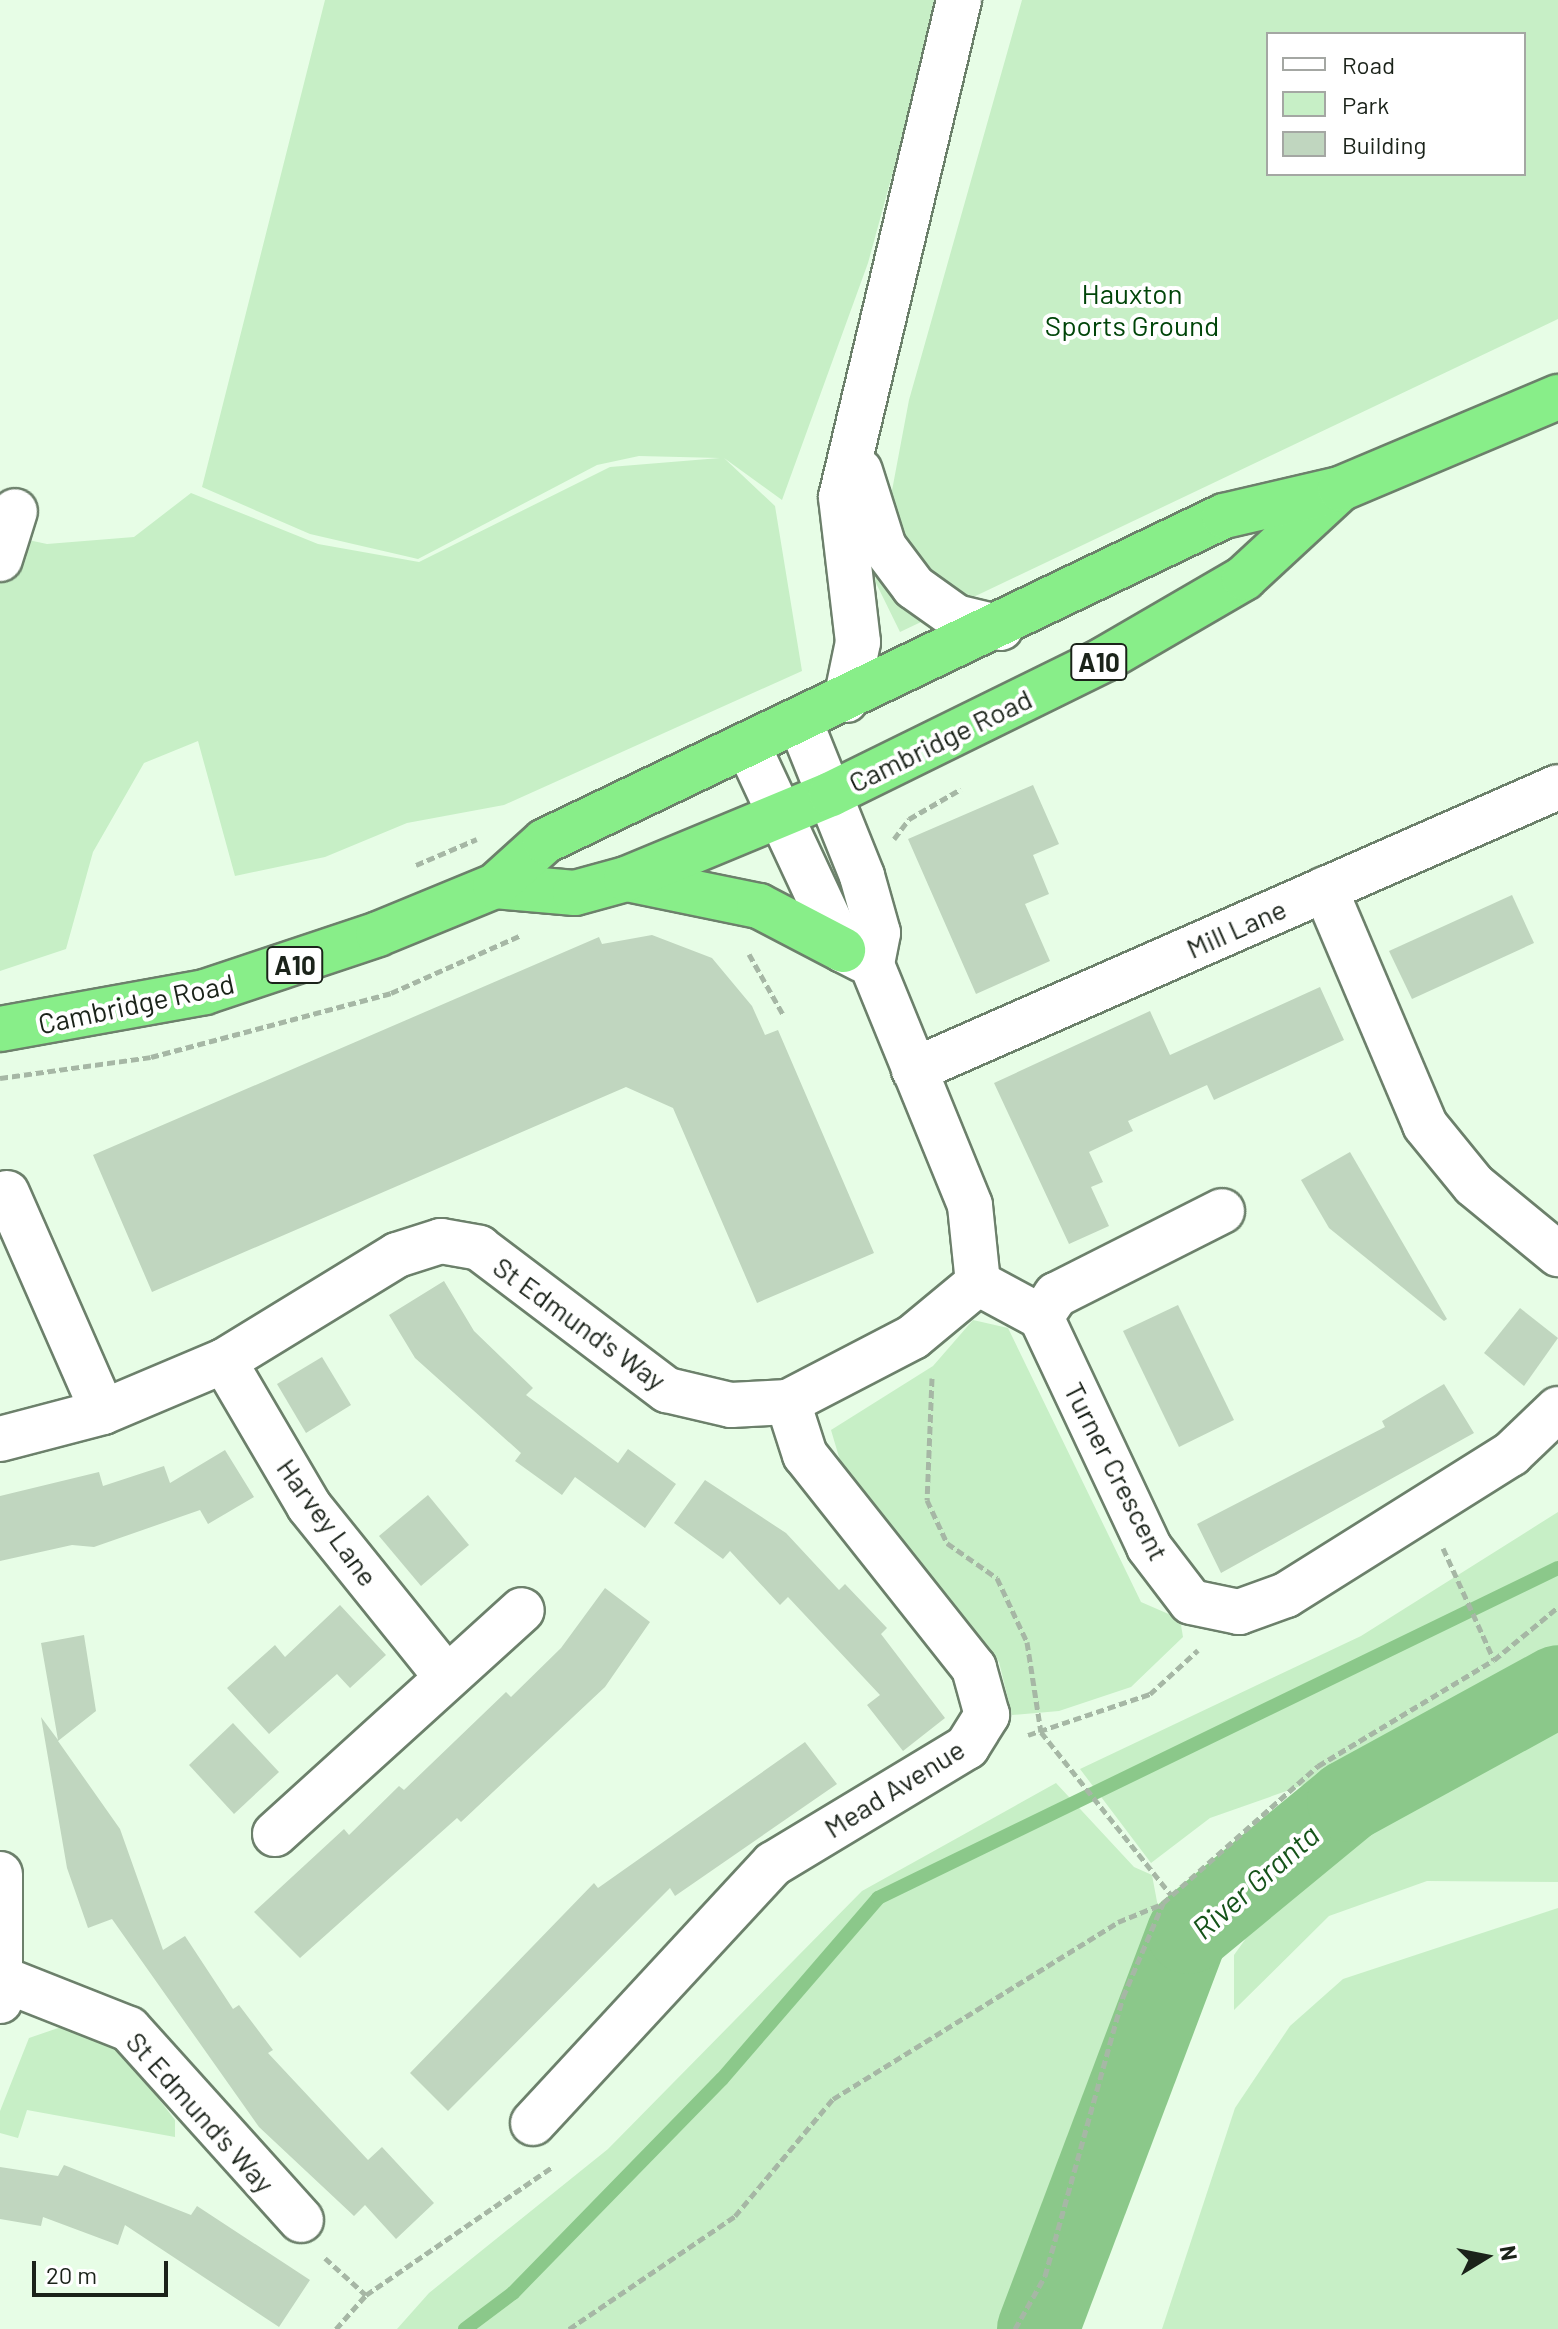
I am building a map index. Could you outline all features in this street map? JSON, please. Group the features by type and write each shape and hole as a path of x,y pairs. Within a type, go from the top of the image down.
{"highway":[{"name":"Cambridge Road","path":"0,1029 137,1008 272,974 495,886 545,841 801,724 1224,516 1340,489 1558,397"},
{"name":"Cambridge Road","path":"495,886 575,893 626,879 831,794 1105,659 1244,578 1340,489"},
{"path":"626,879 759,906 858,957"}],"street":[{"path":"846,700 858,642 841,497 856,457 959,0"},
{"path":"856,457 884,547 914,587 956,617 1001,628"},
{"path":"0,559 15,511"},
{"path":"801,724 831,794 878,933 858,957"},
{"path":"749,748 779,818 858,957 914,1070 970,1205 978,1283 1041,1317 1056,1295 1222,1211"},
{"name":"Mill Lane","path":"914,1070 1558,787"},
{"path":"1325,889 1425,1125 1474,1185 1558,1254"},
{"path":"7,1193 103,1412"},
{"name":"St Edmund's Way","path":"0,1439 103,1412 224,1361 397,1255 441,1241 479,1248 667,1390 731,1405 788,1402 913,1337 978,1283"},
{"name":"Turner Crescent","path":"1041,1317 1149,1547 1191,1602 1239,1612"},
{"name":"Harvey Lane","path":"224,1361 309,1506 444,1674"},
{"name":"Mead Avenue","path":"533,2123 773,1864 967,1747 987,1715 974,1668 805,1455 788,1402"},
{"path":"1239,1612 1286,1595 1498,1462 1558,1409"},
{"path":"275,1834 444,1674 522,1610"},
{"name":"St Edmund's Way","path":"0,1874 2,1990 129,2029 301,2220"}],"path":[{"path":"909,819 961,789"},
{"path":"400,872 484,836"},
{"path":"0,1078 151,1057 391,993 533,929"},
{"path":"746,949 784,1016"},
{"path":"913,1337 935,1384 927,1500 947,1543 997,1578 1027,1642 1041,1732 1171,1895"},
{"path":"1436,1535 1494,1660"},
{"path":"1015,2329 1045,2276 1123,1997 1163,1903 1318,1766 1494,1660 1558,1607"},
{"path":"967,1747 1041,1732 1150,1694 1239,1612"},
{"path":"569,2329 735,2216 833,2099 1118,1922 1163,1903"},
{"path":"336,2329 366,2295 562,2154"},
{"path":"301,2220 322,2255 366,2295"}],"green space":[{"path":"325,0 940,0 868,263 782,500 724,458 775,506 802,671 504,805 407,823 325,857 235,876 198,741 144,763 93,852 66,949 0,971 0,534 47,544 134,537 191,493 318,544 419,562 610,467 720,458 639,456 597,465 418,559 310,534 202,487"},
{"name":"Hauxton Sports Ground","path":"1022,0 1558,0 1558,319 900,632 875,581 909,400"},
{"path":"973,1320 1008,1328 1141,1602 1180,1619 1183,1637 1131,1687 1059,1711 1012,1715 999,1662 844,1474 831,1430 933,1366"},
{"path":"1558,1512 1558,1882 1427,1881 1329,1916 1234,2010 1234,1955 1319,1837 1332,1775 1210,1818 1151,1863 1080,1769 1361,1636"},
{"path":"1056,1783 1134,1867 1152,1875 1167,1955 1048,2286 1022,2329 397,2329 429,2293 608,2149 862,1891"},
{"path":"1558,1908 1558,2329 1162,2329 1235,2108 1290,2026 1343,1979"},
{"path":"64,2026 114,2041 175,2120 175,2137 27,2110 18,2138 0,2133 0,2111 29,2038"}],"building":[{"path":"1033,785 1059,844 1033,855 1049,894 1025,904 1050,961 976,994 908,839"},
{"path":"1512,895 1534,943 1412,999 1389,951"},
{"path":"652,935 712,958 752,1006 765,1035 778,1030 874,1253 757,1303 673,1108 626,1087 152,1292 93,1155 599,937 602,944"},
{"path":"1320,987 1344,1040 1214,1100 1207,1085 1128,1121 1133,1131 1089,1152 1103,1182 1091,1187 1109,1226 1069,1244 994,1083 1150,1011 1170,1055"},
{"path":"1350,1152 1447,1319 1444,1321 1329,1228 1301,1180"},
{"path":"444,1281 474,1331 533,1388 526,1395 618,1463 628,1449 676,1484 645,1528 575,1477 562,1495 515,1461 521,1453 415,1358 389,1315"},
{"path":"1178,1305 1234,1420 1179,1447 1123,1331"},
{"path":"1520,1308 1558,1338 1524,1386 1484,1353"},
{"path":"322,1357 351,1405 306,1433 277,1384"},
{"path":"1444,1384 1474,1433 1221,1573 1197,1524 1385,1427 1382,1421"},
{"path":"225,1450 254,1497 208,1524 200,1510 94,1547 72,1545 0,1561 0,1496 99,1472 103,1486 164,1466 170,1483"},
{"path":"705,1480 786,1533 839,1590 845,1584 887,1628 881,1634 945,1718 903,1751 867,1705 880,1695 788,1597 780,1605 730,1551 723,1559 674,1523"},
{"path":"428,1495 469,1545 421,1586 379,1536"},
{"path":"605,1588 650,1622 605,1687 461,1822 457,1818 300,1958 254,1912 344,1829 349,1835 399,1786 404,1790 506,1692 511,1697 561,1648"},
{"path":"340,1605 386,1655 350,1688 337,1674 269,1734 227,1688 275,1645 285,1657"},
{"path":"84,1635 96,1711 58,1741 120,1829 163,1950 185,1936 233,2009 239,2005 273,2050 268,2053 368,2160 382,2147 434,2203 396,2239 365,2205 354,2216 259,2127 112,1919 88,1928 67,1868 41,1717 58,1740 41,1643"},
{"path":"233,1723 279,1772 234,1814 189,1765"},
{"path":"805,1742 837,1784 675,1896 670,1888 448,2111 410,2073 594,1883 598,1888"},
{"path":"64,2165 191,2215 197,2206 310,2280 279,2327 125,2225 118,2245 43,2217 41,2226 0,2219 0,2167 58,2176"}],"waterway":[{"path":"465,2329 513,2293 722,2079 878,1898 1558,1568"},
{"name":"River Granta","path":"1038,2329 1188,1933 1348,1801 1558,1686"}]}
